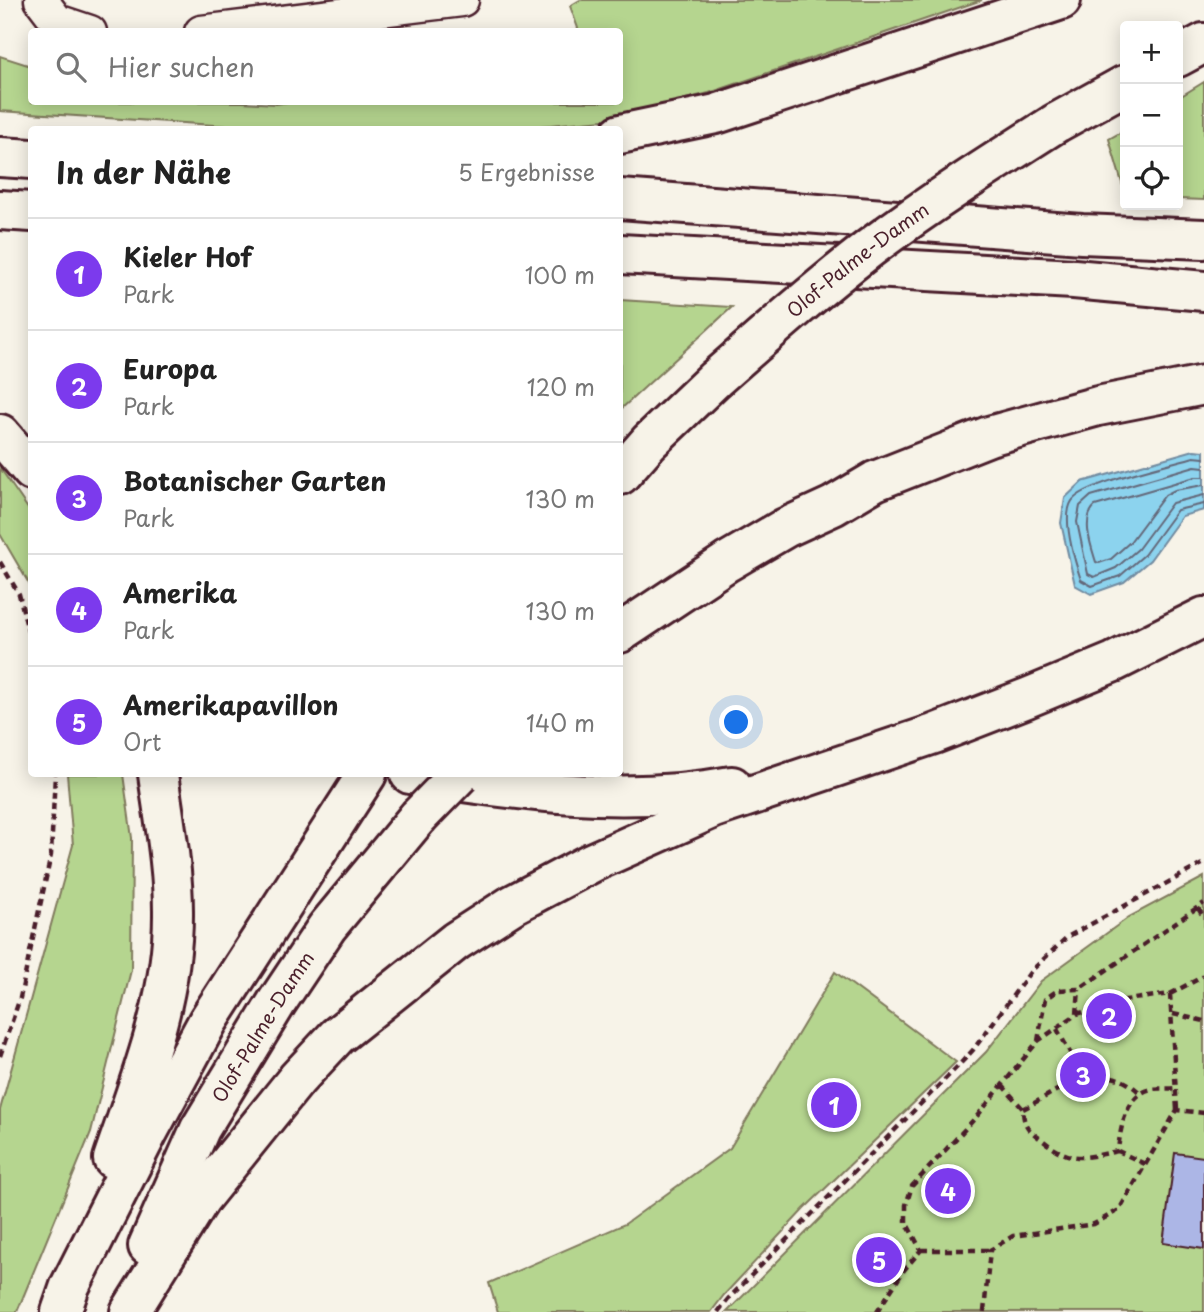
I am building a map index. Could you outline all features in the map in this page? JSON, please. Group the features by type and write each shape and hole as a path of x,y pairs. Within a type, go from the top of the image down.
{"highway":[{"path":"623,133 716,114 1061,0"},
{"path":"1183,54 1204,43"},
{"name":"Olof-Palme-Damm","path":"623,470 634,453 715,379 871,248 954,188 1056,123 1120,88"},
{"path":"0,157 28,159"},
{"path":"623,199 1082,234 1204,239"},
{"path":"0,210 28,212"},
{"path":"623,254 1061,278 1204,291"},
{"path":"623,631 750,549 875,481 989,436 1098,406 1204,385"},
{"path":"0,434 28,466"},
{"path":"130,1312 201,1198 297,1079 337,1036 456,940 512,905 593,862 715,808 934,734 1027,698 1114,662 1204,617"},
{"path":"432,777 539,792 658,796 718,789 830,769"},
{"path":"65,1299 147,1056 167,981 173,911 158,777"},
{"name":"Olof-Palme-Damm","path":"119,1312 207,1118 278,1002 327,927 418,817 457,777"},
{"path":"65,1299 148,1132 208,1021 359,783"}],"street":[{"path":"41,0 57,21 78,28"},
{"path":"234,28 462,0"}],"path":[{"path":"0,562 19,594 28,631"},
{"path":"0,1056 20,998 51,855 55,777"},
{"path":"718,1312 973,1050 1031,971 1067,937 1204,863"},
{"path":"1038,1041 1045,999 1058,990 1079,989 1204,903"},
{"path":"1198,908 1204,918"},
{"path":"921,1250 906,1222 906,1205 912,1186 978,1115 1038,1041 1077,1014 1119,1001 1170,994 1204,976"},
{"path":"1077,1014 1079,989"},
{"path":"877,1312 904,1270 921,1250 990,1250 1013,1236 1094,1224 1119,1210 1177,1110 1170,994"},
{"path":"1173,1014 1204,1021"},
{"path":"1057,1029 1073,1058 1089,1075"},
{"path":"1023,1109 1089,1075 1124,1080 1141,1094"},
{"path":"1002,1085 1023,1109 1026,1128 1057,1152 1067,1156 1094,1156 1118,1151 1145,1164"},
{"path":"1118,1151 1122,1124 1134,1101 1152,1089 1175,1088"},
{"path":"1177,1110 1204,1114"},
{"path":"984,1312 990,1250"}],"green space":[{"path":"580,0 982,0 709,93 604,120 539,126 231,126 0,111 0,56 28,65 28,105 623,105 623,28 578,28 570,6"},
{"path":"1204,82 1204,200 1183,199 1183,95"},
{"path":"1120,133 1120,176 1109,139"},
{"path":"623,300 732,307 623,407"},
{"path":"0,468 28,509 28,582 0,534"},
{"path":"67,777 123,777 132,838 131,970 91,1132 17,1312 0,1312 0,1110 73,845"},
{"path":"1204,877 1204,1312 727,1312 986,1052 1041,981 1129,917"},
{"path":"835,972 956,1062 804,1209 711,1312 498,1312 489,1283 625,1224 730,1148"}],"water":[{"path":"1194,450 1204,451 1204,510 1182,516 1150,560 1124,582 1091,594 1075,585 1061,523 1065,498 1082,482"}],"building":[{"path":"1175,1153 1204,1157 1204,1249 1163,1243"},
{"path":"875,1251 883,1251 889,1261 883,1271 875,1271 869,1265 869,1257"}],"place":[{"name":"Europa","path":"1109,1016"},
{"name":"Botanischer Garten","path":"1083,1075"},
{"name":"Kieler Hof","path":"834,1105"},
{"name":"Amerika","path":"948,1191"},
{"name":"Amerikapavillon","path":"879,1260"}]}
